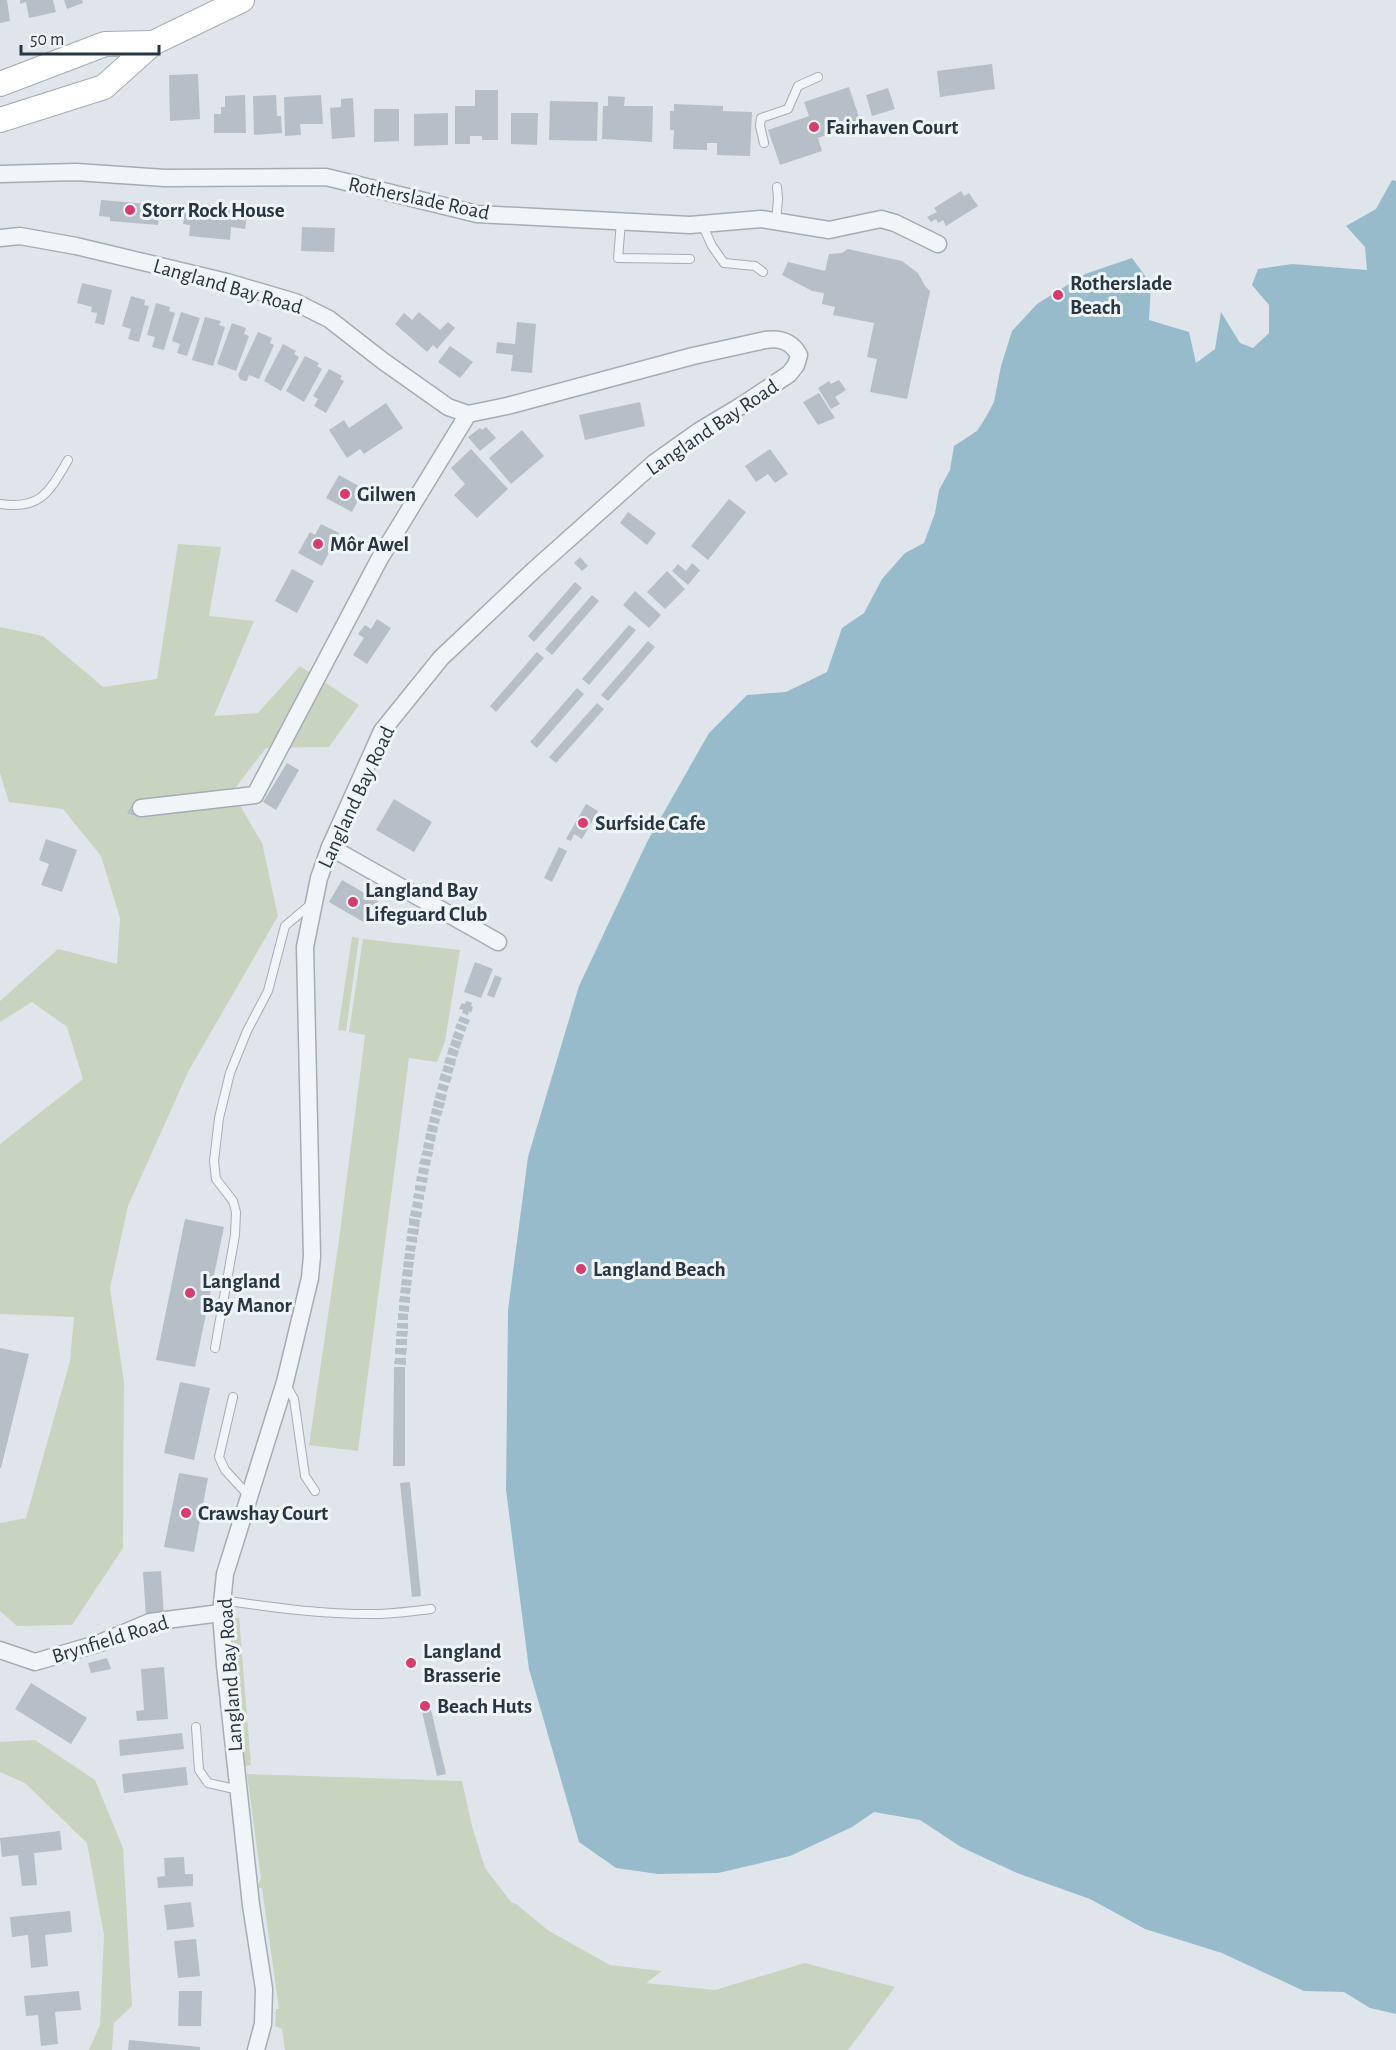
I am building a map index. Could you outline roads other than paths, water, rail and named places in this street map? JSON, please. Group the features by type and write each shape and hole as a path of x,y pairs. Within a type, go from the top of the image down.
{"street":[{"path":"0,120 104,87 153,43 242,0"},
{"path":"0,84 105,44 153,43"},
{"name":"Rotherslade Road","path":"0,174 76,172 165,178 326,177 477,214 702,224 761,219 829,230 881,219 896,223 938,243"},
{"name":"Langland Bay Road","path":"0,238 20,236 76,246 227,282 295,302 329,319 448,407 468,414 507,406 693,356 765,340 776,339 787,342 799,355 796,365 789,374 699,431 654,463 534,570 441,658 382,731 330,847 319,878 305,947 312,1256 310,1278 285,1382 225,1574 222,1606 225,1665 251,1905 264,1989 263,2024 256,2050"},
{"path":"141,808 255,795 380,558 468,414"},
{"path":"330,847 498,942"},
{"name":"Brynfield Road","path":"0,1650 35,1662 100,1643 150,1622 222,1606"}],"lane":[{"path":"764,143 760,126 761,118 788,109 798,86 818,77"},
{"path":"776,222 777,188"},
{"path":"621,222 618,258 690,259"},
{"path":"702,224 712,246 724,263 755,266 763,272"},
{"path":"0,504 13,506 28,504 42,498 52,487 68,460"},
{"path":"215,1348 235,1235 236,1212 233,1201 216,1179 214,1161 219,1118 230,1073 247,1031 268,991 285,926 314,901"},
{"path":"285,1382 294,1399 305,1476 315,1491"},
{"path":"232,1397 219,1457 225,1470 249,1497"},
{"path":"222,1606 320,1613 381,1614 432,1609"},
{"path":"196,1727 200,1770 208,1783 239,1790"}],"water":[{"path":"1392,180 1396,181 1396,2014 1370,2008 1344,1992 1304,1991 1222,1953 1145,1929 1090,1899 1017,1873 961,1847 920,1820 874,1812 852,1827 790,1856 718,1873 658,1874 616,1868 579,1842 529,1669 506,1490 508,1310 528,1157 579,986 647,842 709,733 747,695 786,692 827,672 842,628 864,613 882,579 905,553 924,543 935,513 939,490 950,470 954,446 977,431 986,417 994,402 1001,366 1012,331 1037,304 1085,274 1132,258 1151,284 1149,320 1189,332 1196,363 1215,349 1221,312 1240,343 1253,348 1269,333 1269,305 1252,285 1258,269 1292,264 1367,270 1365,247 1346,226 1376,209"}],"place":[{"name":"Fairhaven Court","path":"814,127"},
{"name":"Storr Rock House","path":"130,210"},
{"name":"Rotherslade Beach","path":"1058,295"},
{"name":"Gilwen","path":"345,494"},
{"name":"Môr Awel","path":"318,544"},
{"name":"Surfside Cafe","path":"583,823"},
{"name":"Langland Bay Lifeguard Club","path":"353,902"},
{"name":"Langland Beach","path":"581,1269"},
{"name":"Langland Bay Manor","path":"190,1293"},
{"name":"Crawshay Court","path":"186,1513"},
{"name":"Langland Brasserie","path":"411,1663"},
{"name":"Beach Huts","path":"425,1706"}]}
